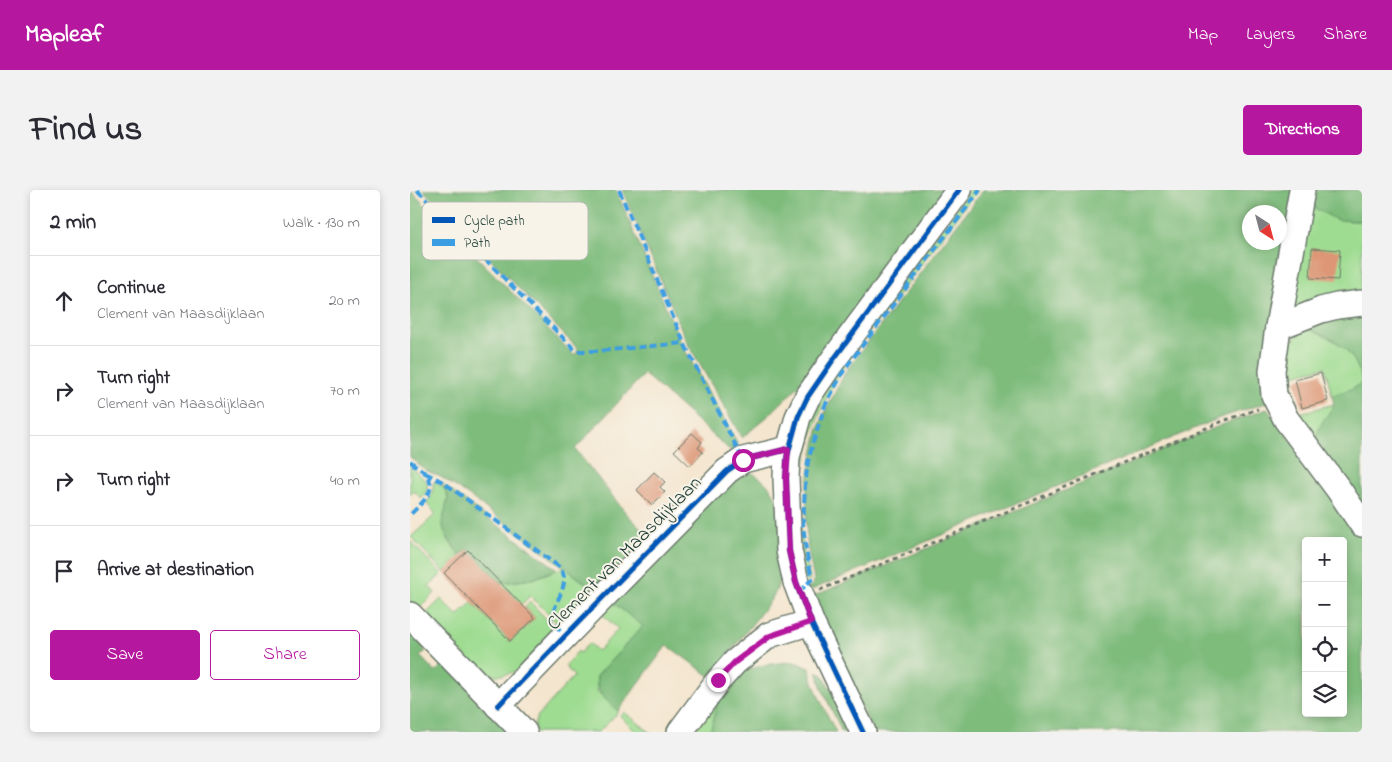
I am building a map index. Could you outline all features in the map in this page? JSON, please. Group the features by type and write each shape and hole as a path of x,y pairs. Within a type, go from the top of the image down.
{"street":[{"path":"863,732 811,622 796,582 789,551 786,478 788,449 798,417 807,398 959,190"},
{"path":"1302,190 1278,327 1272,371 1274,394 1286,419 1362,524"},
{"path":"1278,327 1321,310 1362,303"},
{"name":"Clement van Maasdijklaan","path":"498,706 565,635 606,596 727,471 743,460 788,449"},
{"path":"410,615 524,732"},
{"path":"680,732 718,680 735,662 770,636 811,622"}],"path":[{"path":"801,598 1223,421 1278,403"}],"green space":[{"path":"410,190 422,202 422,260 480,260 574,355 579,350 491,260 588,260 588,202 435,202 423,190 616,190 682,345 738,444 731,451 644,374 575,449 625,512 649,536 596,591 468,495 441,477 425,470 410,457"},
{"path":"622,190 951,190 826,359 768,416 742,438 687,342"},
{"path":"969,190 977,190 853,353 832,388 815,425 802,485 802,533 810,578 806,582 801,565 797,480 809,423 827,383"},
{"path":"983,190 1294,190 1287,243 1287,205 1242,205 1242,250 1286,250 1266,403 1222,417 809,591 808,588 813,584 814,580 808,550 806,525 807,485 819,427 846,371"},
{"path":"1311,190 1362,190 1362,221 1337,220 1307,204"},
{"path":"1307,204 1350,221 1362,221 1362,299 1295,309 1291,306"},
{"path":"1362,309 1362,381 1354,360 1340,344 1306,326"},
{"path":"1306,326 1340,344 1358,366 1362,381 1352,389 1332,396 1325,367 1290,376 1298,410 1290,412 1285,405 1284,365 1298,330"},
{"path":"1362,381 1362,513 1316,439 1323,421 1333,407 1332,396 1356,387"},
{"path":"1334,404 1316,439 1292,415"},
{"path":"1267,409 1362,533 1362,732 873,732 811,597 1224,424"},
{"path":"410,466 427,482 427,491 421,498 414,491 410,494"},
{"path":"750,472 766,484 777,501 784,566 776,591 711,677 667,645 618,711 600,692 597,676 643,626 612,602 723,485 743,473"},
{"path":"436,482 443,487 448,498 443,522 445,533 460,556 444,572 411,537 436,514 426,503 432,494 433,483"},
{"path":"443,485 557,569 533,579 501,583 468,549 460,556 443,527 448,497"},
{"path":"410,541 442,574 429,586 435,593 420,608 416,608 410,602"},
{"path":"564,567 596,591 561,627 530,596 522,604 501,583 533,579"},
{"path":"441,599 458,616 472,602 510,642 535,618 525,607 530,602 558,631 516,671 499,675 481,673 426,614"},
{"path":"612,602 644,625 597,676 597,691 618,711 616,715 598,732 536,732 534,725 537,717 574,676 565,666 578,651 580,653 589,643 598,651 618,629 603,615"},
{"path":"410,627 426,643 422,647 426,651 420,656 435,672 445,662 514,732 410,732"},
{"path":"794,662 810,668 816,691 836,732 710,732 720,695 737,676 764,665"},
{"path":"817,671 822,674 855,732 842,732 822,689"},
{"path":"723,690 710,732 690,732"},
{"path":"624,712 650,732 636,732 620,716"}],"building":[{"path":"1312,248 1340,250 1338,280 1310,278"},
{"path":"1321,373 1328,401 1302,408 1295,380"},
{"path":"692,433 702,442 698,448 703,452 690,466 674,451"},
{"path":"654,472 665,482 660,487 665,492 652,505 637,490"},
{"path":"468,550 535,618 510,641 444,573"}],"marked path":[{"path":"417,190 429,202"},
{"path":"619,190 684,343 743,460"},
{"path":"799,592 812,579 803,525 805,485 808,462 825,406 844,370 980,190"},
{"path":"486,260 576,351 599,351 684,343"},
{"path":"410,461 426,474 431,486 427,496 410,515"},
{"path":"425,473 443,482 558,566 563,574 564,583 550,620 565,635"}],"cycle path":[{"path":"863,732 811,622 796,582 789,551 787,457 798,417 807,398 959,190"},
{"path":"498,706 727,471 743,460 788,449"}],"route":[{"path":"718,680 735,662 770,636 811,622 800,595 789,551 786,510 788,449 743,460"}]}
